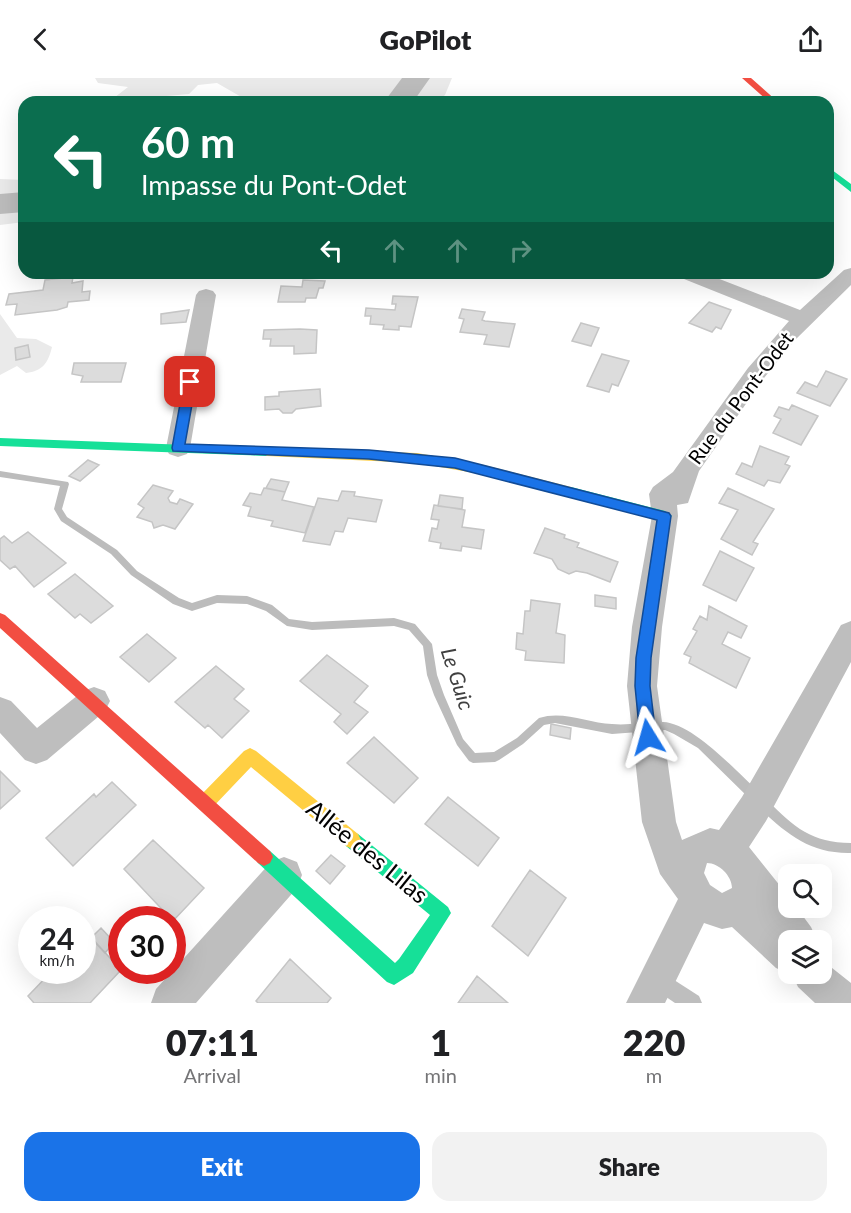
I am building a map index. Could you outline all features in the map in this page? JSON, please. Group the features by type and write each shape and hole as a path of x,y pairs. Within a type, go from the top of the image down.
{"main road":[{"path":"746,78 767,96"},
{"path":"834,175 851,189"},
{"path":"0,442 369,455 455,463 664,516"},
{"name":"Allée des Lilas","path":"0,619 94,701 205,803 394,975 406,966 442,913 250,756 205,803"}],"street":[{"name":"Rue du Pont-Odet","path":"778,947 710,900 672,862 659,822 654,771 646,727 644,658 664,516 678,498 682,479 756,373 804,319 851,274"},
{"name":"Rue du Pont-Odet","path":"701,279 804,319"},
{"path":"178,448 206,295"},
{"path":"710,900 686,865 727,856 851,634"},
{"path":"0,711 36,749 94,701"},
{"name":"Rue du Pont-Odet","path":"654,771 674,819 727,856 790,930"},
{"path":"710,900 744,902 750,885 727,856"},
{"path":"170,1003 284,875"},
{"path":"658,978 697,935 710,900"},
{"path":"823,984 845,1003"},
{"path":"831,984 845,1003"}],"lane":[{"path":"658,978 692,1003"}],"shaded area":[{"path":"95,78 452,78 444,96 240,96 217,83 198,85 189,94 116,96 128,87 98,83"},
{"path":"0,179 18,180 18,223 0,225"},
{"path":"0,314 17,338 36,339 52,347 49,358 41,368 26,373 17,366 0,375"}],"building":[{"path":"73,279 72,283 83,281 82,292 90,291 89,300 68,302 67,307 57,310 15,315 17,304 6,305 9,294 43,290 45,280"},
{"path":"303,280 325,281 323,288 319,288 316,298 306,298 305,302 278,302 281,286 302,287"},
{"path":"393,296 418,297 411,327 399,326 399,330 383,329 384,325 370,324 371,316 365,316 366,308 395,310 396,304 392,304"},
{"path":"709,302 731,310 721,329 716,327 712,332 689,323"},
{"path":"462,309 485,312 482,320 485,321 515,324 509,347 484,344 487,335 460,332 464,319 459,318"},
{"path":"189,310 186,322 161,324 161,314"},
{"path":"581,323 599,328 591,346 572,341"},
{"path":"264,330 317,330 316,353 294,354 294,346 270,346 271,339 263,339"},
{"path":"28,345 30,357 16,360 15,348"},
{"path":"602,354 629,361 618,386 612,384 609,392 587,386"},
{"path":"74,363 126,363 121,382 81,382 83,376 72,374"},
{"path":"826,371 847,379 830,406 797,393 805,382 817,387"},
{"path":"320,389 321,406 296,409 292,413 283,413 279,409 265,410 265,397 279,396 279,392"},
{"path":"792,405 818,416 801,445 773,433 781,419 774,416 779,407 789,410"},
{"path":"760,446 789,457 785,464 790,466 780,483 768,480 764,486 736,474 742,463 752,467"},
{"path":"88,460 99,465 80,481 69,476"},
{"path":"271,479 289,482 285,492 266,488"},
{"path":"153,485 173,491 168,498 170,502 177,504 180,499 193,504 175,529 163,525 154,528 152,522 137,517 144,508 138,504"},
{"path":"264,488 285,492 282,500 314,507 305,533 271,526 273,521 248,516 251,507 243,505 250,493 261,495"},
{"path":"728,488 774,509 753,542 758,544 752,555 721,539 738,510 719,503"},
{"path":"342,491 355,492 354,496 382,500 376,522 348,518 343,532 335,531 330,545 303,541 318,498 338,501"},
{"path":"440,495 463,498 462,509 438,506"},
{"path":"434,505 465,510 462,527 484,530 481,549 462,546 461,551 440,548 441,543 429,541 432,528 437,529 439,520 431,519"},
{"path":"545,528 579,543 577,547 618,562 610,582 587,573 576,571 569,574 558,569 552,559 534,553"},
{"path":"28,532 66,563 34,587 15,566 10,569 0,560 0,539 4,536 12,543"},
{"path":"720,551 754,568 736,601 703,585"},
{"path":"75,574 113,606 91,623 80,614 75,618 48,594"},
{"path":"595,595 616,598 616,609 595,606"},
{"path":"531,600 560,604 556,633 565,635 564,663 525,660 526,651 516,649 517,633 523,634 525,611 530,611"},
{"path":"709,606 747,626 741,638 728,632 722,644 750,658 736,688 689,663 691,657 684,654 697,631 693,629 700,616 707,620"},
{"path":"147,634 176,658 149,682 120,657"},
{"path":"327,655 368,686 354,702 368,712 347,734 334,722 341,714 300,681"},
{"path":"216,666 244,689 234,699 249,711 222,738 208,725 205,728 175,702"},
{"path":"551,724 571,728 570,739 550,735"},
{"path":"374,737 418,778 394,803 347,763"},
{"path":"0,771 20,791 0,809"},
{"path":"112,782 136,805 73,866 46,838 94,794 96,797"},
{"path":"448,797 499,838 478,866 425,824"},
{"path":"153,840 204,888 186,907 159,906 124,869"},
{"path":"331,855 345,866 330,884 316,871"},
{"path":"530,870 566,898 528,956 492,926"},
{"path":"101,928 108,936 108,949 105,953 96,943 96,933"},
{"path":"96,943 108,956 108,984 90,1003 34,1003 28,996 40,984 96,984"},
{"path":"290,959 331,998 327,1003 258,1003 256,1001"},
{"path":"477,976 508,1003 458,1003"}],"waterway":[{"path":"402,96 416,78"},
{"path":"0,204 18,202"},
{"name":"Le Guic","path":"0,474 65,484 58,509 64,519 114,552 134,573 176,601 192,607 217,599 247,600 269,608 287,622 312,626 394,622 412,627 427,644 432,675 439,695 460,742 473,758 495,757 520,741 542,721 555,719 612,729 665,726 677,730 701,745 755,796"},
{"name":"Le Guic","path":"764,805 803,837 825,846 851,848"}],"traffic: fast":[{"path":"834,175 851,189"},
{"path":"0,442 267,452"},
{"path":"571,492 665,516"},
{"path":"264,857 394,975 406,966 442,913 352,840"}],"traffic: slow":[{"path":"267,452 417,458 480,469 571,492"},
{"path":"205,803 250,756 352,840"}],"traffic: jam":[{"path":"746,78 767,96"},
{"path":"0,619 264,857"}],"route":[{"path":"190,382 178,448 369,455 455,463 664,516 644,658 642,686 648,737"}]}
